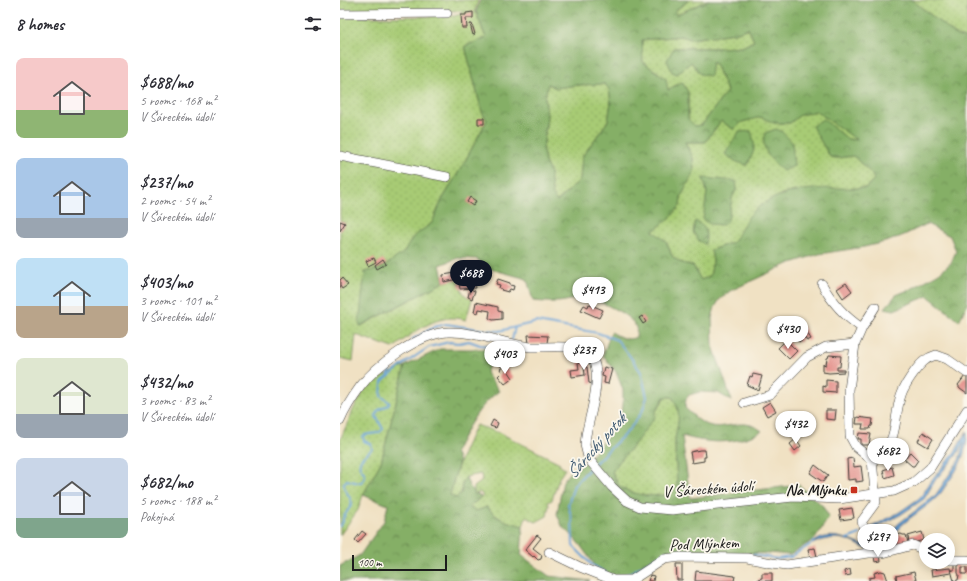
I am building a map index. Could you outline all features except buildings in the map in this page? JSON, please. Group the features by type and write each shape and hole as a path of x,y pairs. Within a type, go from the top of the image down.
{"street":[{"path":"340,14 445,13"},
{"path":"340,156 447,176"},
{"path":"822,284 838,310 862,328"},
{"path":"869,550 862,521 876,502 872,460 856,447 850,436 849,390 855,344 874,307"},
{"name":"V Šáreckém údolí","path":"340,421 360,386 374,372 396,354 435,333 468,333 512,344 547,348 572,348 585,351 592,358 596,375 585,445 588,457 612,487 627,501 640,507 672,510 793,497 839,499 894,491 922,476 930,468 967,410"},
{"path":"744,403 770,395 807,357 826,347 855,344"},
{"path":"872,460 888,448 893,437 901,395 906,383 923,361 936,355 947,359 967,373"},
{"name":"Pod Mlýnkem","path":"549,552 580,567 613,580 632,580 664,559 680,557 747,558 787,565 869,550 883,553 913,546 919,549"},
{"path":"955,560 967,560"}],"green space":[{"path":"340,0 478,0 475,11 486,38 465,46 482,112 487,120 442,200 432,223 413,237 405,252 382,268 365,272 361,326 444,282 458,279 464,294 472,299 466,320 446,318 436,321 418,330 393,348 356,335 353,361 340,358 340,286 342,289 348,285 342,278 340,280 340,231 345,223 340,221 340,16 453,16 465,11 340,11"},
{"path":"480,0 689,0 675,10 676,15 709,0 912,0 957,36 965,38 967,36 967,305 959,321 928,296 894,310 885,308 896,295 913,288 939,273 951,263 956,251 950,236 927,224 889,241 864,247 819,254 788,264 730,291 720,299 715,307 712,318 713,346 732,401 718,393 700,392 689,395 686,399 685,408 699,420 708,425 719,427 746,424 754,426 762,431 742,439 723,442 703,441 682,436 690,498 799,485 822,505 829,517 815,539 790,555 768,553 672,553 660,556 629,577 607,575 597,568 569,532 563,528 557,514 563,481 570,472 586,462 605,439 617,423 623,406 623,390 616,372 603,355 611,332 623,338 629,339 636,337 636,327 633,322 614,308 585,295 572,300 560,302 533,301 527,279 487,268 477,259 458,258 440,265 444,282 360,326 359,323 365,272 382,268 404,252 413,237 432,223 442,200 487,120 482,112 465,46 486,38 476,12","holes":["748,28 754,41 742,47 674,48 667,60 672,72 677,74 691,62 700,74 710,76 712,62 715,64 726,88 727,91 702,125 695,126 688,119 688,92 682,82 668,90 666,79 643,62 642,40 681,36 690,39 735,33","548,84 556,88 578,85 605,84 609,89 611,102 608,121 582,157 580,180 557,202 552,193 550,173 545,162 543,150 547,116 545,98","816,111 857,140 848,139 823,119 812,126 830,157 838,158 853,156 871,173 874,179 866,188 823,188 781,195 768,201 749,216 734,242 711,250 713,261 710,276 701,280 693,266 679,262 672,256 666,241 653,231 670,218 680,206 681,197 694,171 693,158 685,142 705,142 721,121 733,129 742,122 761,117 774,123 790,123 800,115","664,397 672,397 678,409 675,442 677,486 665,495 647,496 630,492 619,486 612,472 655,417 655,413"]},
{"path":"689,0 709,0 676,15 675,10"},
{"path":"912,0 967,0 967,36 965,38 957,36"},
{"path":"748,28 754,41 742,47 674,48 677,74 691,62 700,74 712,62 715,64 727,91 702,125 695,126 688,119 688,92 682,82 667,90 659,73 642,62 642,40 682,36 691,39 735,33"},
{"path":"548,84 556,88 578,85 605,84 609,89 611,102 608,121 582,157 580,180 556,202 552,193 550,173 545,162 543,150 547,116 545,97"},
{"path":"816,111 858,140 848,139 813,126 830,157 838,158 853,156 871,173 874,179 866,188 801,190 781,194 745,223 734,242 711,250 713,261 710,276 701,280 693,266 679,262 672,256 666,241 653,232 670,218 680,206 681,197 694,171 693,158 685,142 705,142 721,121 733,129 742,122 761,117 774,123 790,123 800,115","holes":["737,188 732,198 728,220 706,203 707,192"]},
{"path":"776,129 781,131 792,142 794,166 783,171 771,159 765,150 764,145 765,133"},
{"path":"751,131 754,141 754,149 747,165 737,162 725,154 739,132"},
{"path":"703,178 736,181 737,188 732,198 728,220 723,225 710,224 703,220 707,192"},
{"path":"695,221 702,225 705,230 705,244 699,241 693,232"},
{"path":"440,349 496,349 486,373 499,391 479,411 455,452 459,462 450,495 456,498 461,494 462,484 466,477 469,486 474,491 474,495 477,494 481,497 469,507 476,511 487,507 499,518 523,526 521,555 549,576 590,581 340,581 340,566 360,555 384,521 388,505 363,495 381,462 405,366"},
{"path":"405,366 381,462 363,495 358,510 340,535 340,440 354,408 364,391 377,379"},
{"path":"664,397 672,397 678,409 675,442 677,487 665,495 647,496 630,492 619,486 612,472 633,446"},
{"path":"476,425 500,433 560,463 559,465 565,469 559,478 552,500 548,502 549,505 547,516 536,522 526,517 523,526 499,518 487,507 476,511 469,507 483,496 480,492 474,495 474,487 482,481 481,474 466,477 462,484 461,494 456,498 450,495 464,451"}],"water":[{"path":"967,431 966,446 962,459 956,471 942,491 932,502 902,525 880,548 868,549 851,541 838,538 825,539 812,544 819,539 834,536 849,540 872,548 881,544 898,524 935,496 959,460 964,442 956,456 936,479 924,499 900,515 867,532 866,530 898,513 921,497 933,478 954,453"}],"waterway":[{"name":"Šárecký potok","path":"411,340 434,327 446,324 499,331 537,322 598,333 617,340 641,372 647,397 642,412 628,431 595,463"},
{"path":"512,340 515,327"},
{"name":"Šárecký potok","path":"340,526 352,504 344,483 347,480 359,483 363,481 365,475 359,464 363,456 372,449 371,444 364,441 363,436 379,432 383,429 376,416 377,411 389,404 389,402 381,396 382,382 404,364 429,347 449,342 459,343 469,341 480,345 508,347"},
{"name":"Šárecký potok","path":"389,364 389,376"},
{"name":"Šárecký potok","path":"592,466 574,485 568,505 572,519 573,546 591,564 606,573"},
{"name":"Šárecký potok","path":"847,539 860,534"},
{"name":"Šárecký potok","path":"753,555 777,559 791,557 814,542"},
{"name":"Šárecký potok","path":"624,576 666,552 679,553"}],"place":[{"name":"Na Mlýnku","path":"854,490"}]}
